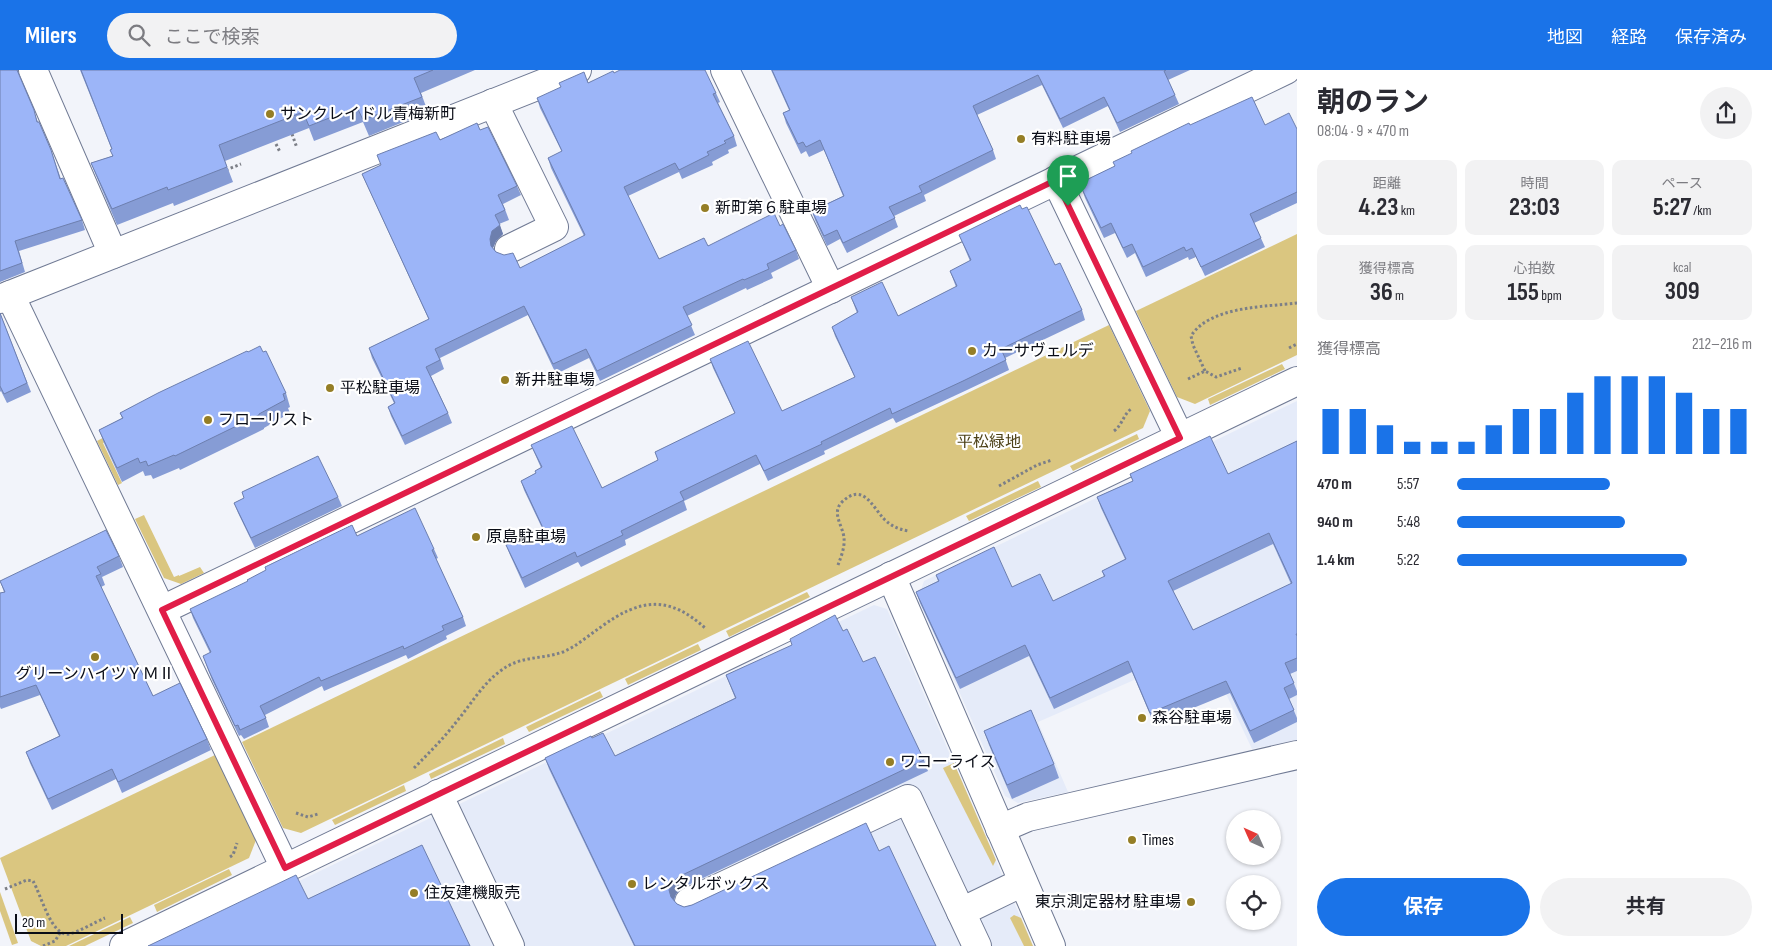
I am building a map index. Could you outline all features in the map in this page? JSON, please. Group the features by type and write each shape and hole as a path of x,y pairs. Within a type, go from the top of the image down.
{"street":[{"path":"33,70 114,254"},
{"path":"285,868 162,610 5,297 577,70"},
{"path":"725,70 830,289"},
{"path":"162,610 1286,70"},
{"path":"493,103 554,227 508,249"},
{"path":"1056,180 1180,438"},
{"path":"124,946 1297,381"},
{"path":"891,576 1051,946"},
{"path":"1000,829 1028,817 1297,755"},
{"path":"438,794 510,946"},
{"path":"689,902 908,799 977,946"},
{"path":"961,912 1023,882"}],"path":[{"path":"219,173 241,164"},
{"path":"1245,367 1216,378 1205,371 1191,336 1196,328 1224,313 1297,303"},
{"path":"1288,348 1297,344"},
{"path":"1184,382 1205,371"},
{"path":"838,565 842,556 844,538 837,514 839,505 847,497 857,494 867,497 889,523 898,529 910,531"},
{"path":"412,770 445,736 491,679 513,662 564,651 620,614 643,606 662,604 671,606 691,616 707,629"},
{"path":"6,889 27,880 33,882 53,926 60,933 68,934 94,923"},
{"path":"44,946 55,941 60,933"}],"shaded area":[{"path":"1297,401 1297,740 1252,749 1205,649 1038,722 1068,792 1018,803 1005,796 918,598 924,581"},
{"path":"874,605 887,609 1033,946 164,946"}],"green space":[{"path":"1297,234 1297,355 1195,404 1177,397 1136,311"},
{"name":"平松緑地","path":"1109,325 1150,411 1143,428 301,833 283,828 242,742"},
{"path":"1282,364 1285,369 1210,405 1208,399"},
{"path":"112,433 114,437 103,443 122,483 118,485 97,441"},
{"path":"1137,434 1139,439 1073,471 1070,466"},
{"path":"1038,481 1041,487 969,521 966,516"},
{"path":"144,515 174,577 200,567 204,573 181,584 164,578 135,519"},
{"path":"807,592 810,597 729,637 726,631"},
{"path":"698,644 701,650 628,685 625,679"},
{"path":"600,691 603,697 529,732 526,727"},
{"path":"503,738 505,744 431,779 429,774"},
{"path":"215,755 256,840 249,858 66,946 41,946 31,941 0,858"},
{"path":"954,763 996,860 993,866 943,768"},
{"path":"404,785 406,791 335,825 332,820"},
{"path":"229,869 232,875 157,912 154,905"},
{"path":"0,892 18,943 12,945 0,911"},
{"path":"1014,915 1021,918 1033,946 1024,946 1010,918"},
{"path":"130,917 133,923 85,946 69,946"}],"building":[{"path":"0,70 17,70 34,110 37,122 39,122 51,150 60,179 63,178 82,220 15,241 22,263 0,271"},
{"path":"81,70 433,70 414,78 422,97 363,120 357,107 309,126 303,112 219,145 227,167 168,190 167,187 112,209 91,163 113,156 110,150 112,149"},
{"path":"620,70 705,70 716,93 713,94 734,136 724,141 726,143 707,152 709,155 679,170 675,163 624,187 659,259 704,238 708,246 774,213 780,226 783,224 796,250 767,264 769,269 683,307 692,325 597,371 586,349 553,364 524,306 435,349 440,360 426,367 448,413 402,436 388,407 395,403 369,348 429,319 362,174 381,165 377,155 436,132 440,140 477,123 480,130 488,127 517,186 498,195 505,210 495,215 500,225 492,231 491,246 496,252 504,255 513,253 520,268 585,235 548,158 562,151 537,98 561,87 559,83 584,72 588,83 613,71 614,73"},
{"path":"772,70 1166,70 1164,71 1175,95 1117,123 1104,97 1060,119 1038,75 973,106 993,150 919,186 922,192 889,207 895,218 843,243 837,230 824,236 812,211 844,196 820,140 806,147 803,142 798,144 783,113 790,110"},
{"path":"1252,97 1265,125 1289,113 1297,129 1297,192 1250,214 1261,238 1201,267 1192,248 1186,251 1184,247 1143,267 1132,244 1123,248 1111,223 1101,228 1082,189 1086,186 1084,181 1115,166 1113,162 1132,153 1131,151 1189,123 1190,125"},
{"path":"1020,205 1022,209 1027,207 1055,265 1060,263 1082,310 1001,349 1006,360 963,381 892,414 890,408 821,442 822,444 764,471 756,455 680,492 684,500 621,531 623,535 577,557 575,552 522,578 506,545 543,528 521,481 536,473 535,471 542,467 531,445 572,426 602,488 658,460 655,452 735,413 710,359 748,341 782,411 855,377 832,327 858,312 851,297 882,282 898,316 957,286 950,271 971,260 959,235"},
{"path":"0,313 27,383 4,394 0,386"},
{"name":"フローリスト","path":"260,346 263,352 266,351 286,393 283,394 285,400 259,415 175,456 148,466 146,461 140,463 138,458 117,468 99,430 123,418 120,413 158,393"},
{"path":"1210,436 1228,474 1297,441 1297,658 1285,663 1294,683 1284,688 1294,710 1250,731 1226,681 1150,713 1128,661 1050,698 1025,645 956,678 916,592 939,581 936,575 994,547 1012,587 1040,574 1053,601 1105,576 1102,571 1126,559 1097,497 1133,481 1130,474","holes":["1269,533 1292,583 1193,630 1168,581"]},
{"path":"318,456 338,497 251,538 234,503 244,498 242,492"},
{"path":"415,508 463,617 442,626 444,630 404,649 403,646 321,681 319,677 260,706 266,718 240,730 238,725 235,726 203,656 211,652 190,609 248,581 266,570 265,567 352,525 357,536"},
{"path":"106,530 119,556 97,567 101,574 96,576 153,696 180,683 207,739 118,782 112,769 48,799 26,752 60,736 36,685 0,697 0,593 5,592 0,581"},
{"path":"835,615 843,631 847,629 863,662 875,657 924,760 678,877 672,883 669,890 671,897 677,904 684,907 692,905 866,823 879,851 889,846 936,946 635,946 545,758 591,736 592,738 603,733 615,756 736,698 726,675 792,645 790,639"},
{"path":"1031,710 1054,764 1007,785 984,731"},
{"path":"422,845 470,946 148,946 296,875 308,899"}],"place":[{"name":"サンクレイドル青梅新町","path":"270,114"},
{"name":"有料駐車場","path":"1021,139"},
{"name":"新町第６駐車場","path":"705,208"},
{"name":"カーサヴェルデ","path":"972,351"},
{"name":"新井駐車場","path":"505,380"},
{"name":"平松駐車場","path":"330,388"},
{"name":"フローリスト","path":"208,420"},
{"name":"原島駐車場","path":"476,537"},
{"name":"グリーンハイツＹＭⅡ","path":"95,657"},
{"name":"森谷駐車場","path":"1142,718"},
{"name":"ワコーライス","path":"890,762"},
{"name":"Times","path":"1132,840"},
{"name":"レンタルボックス","path":"632,884"},
{"name":"住友建機販売","path":"414,893"},
{"name":"東京測定器材 駐車場","path":"1191,902"}],"route":[{"path":"1056,180 1068,206 1180,438 285,868 162,610 1056,180"}]}
